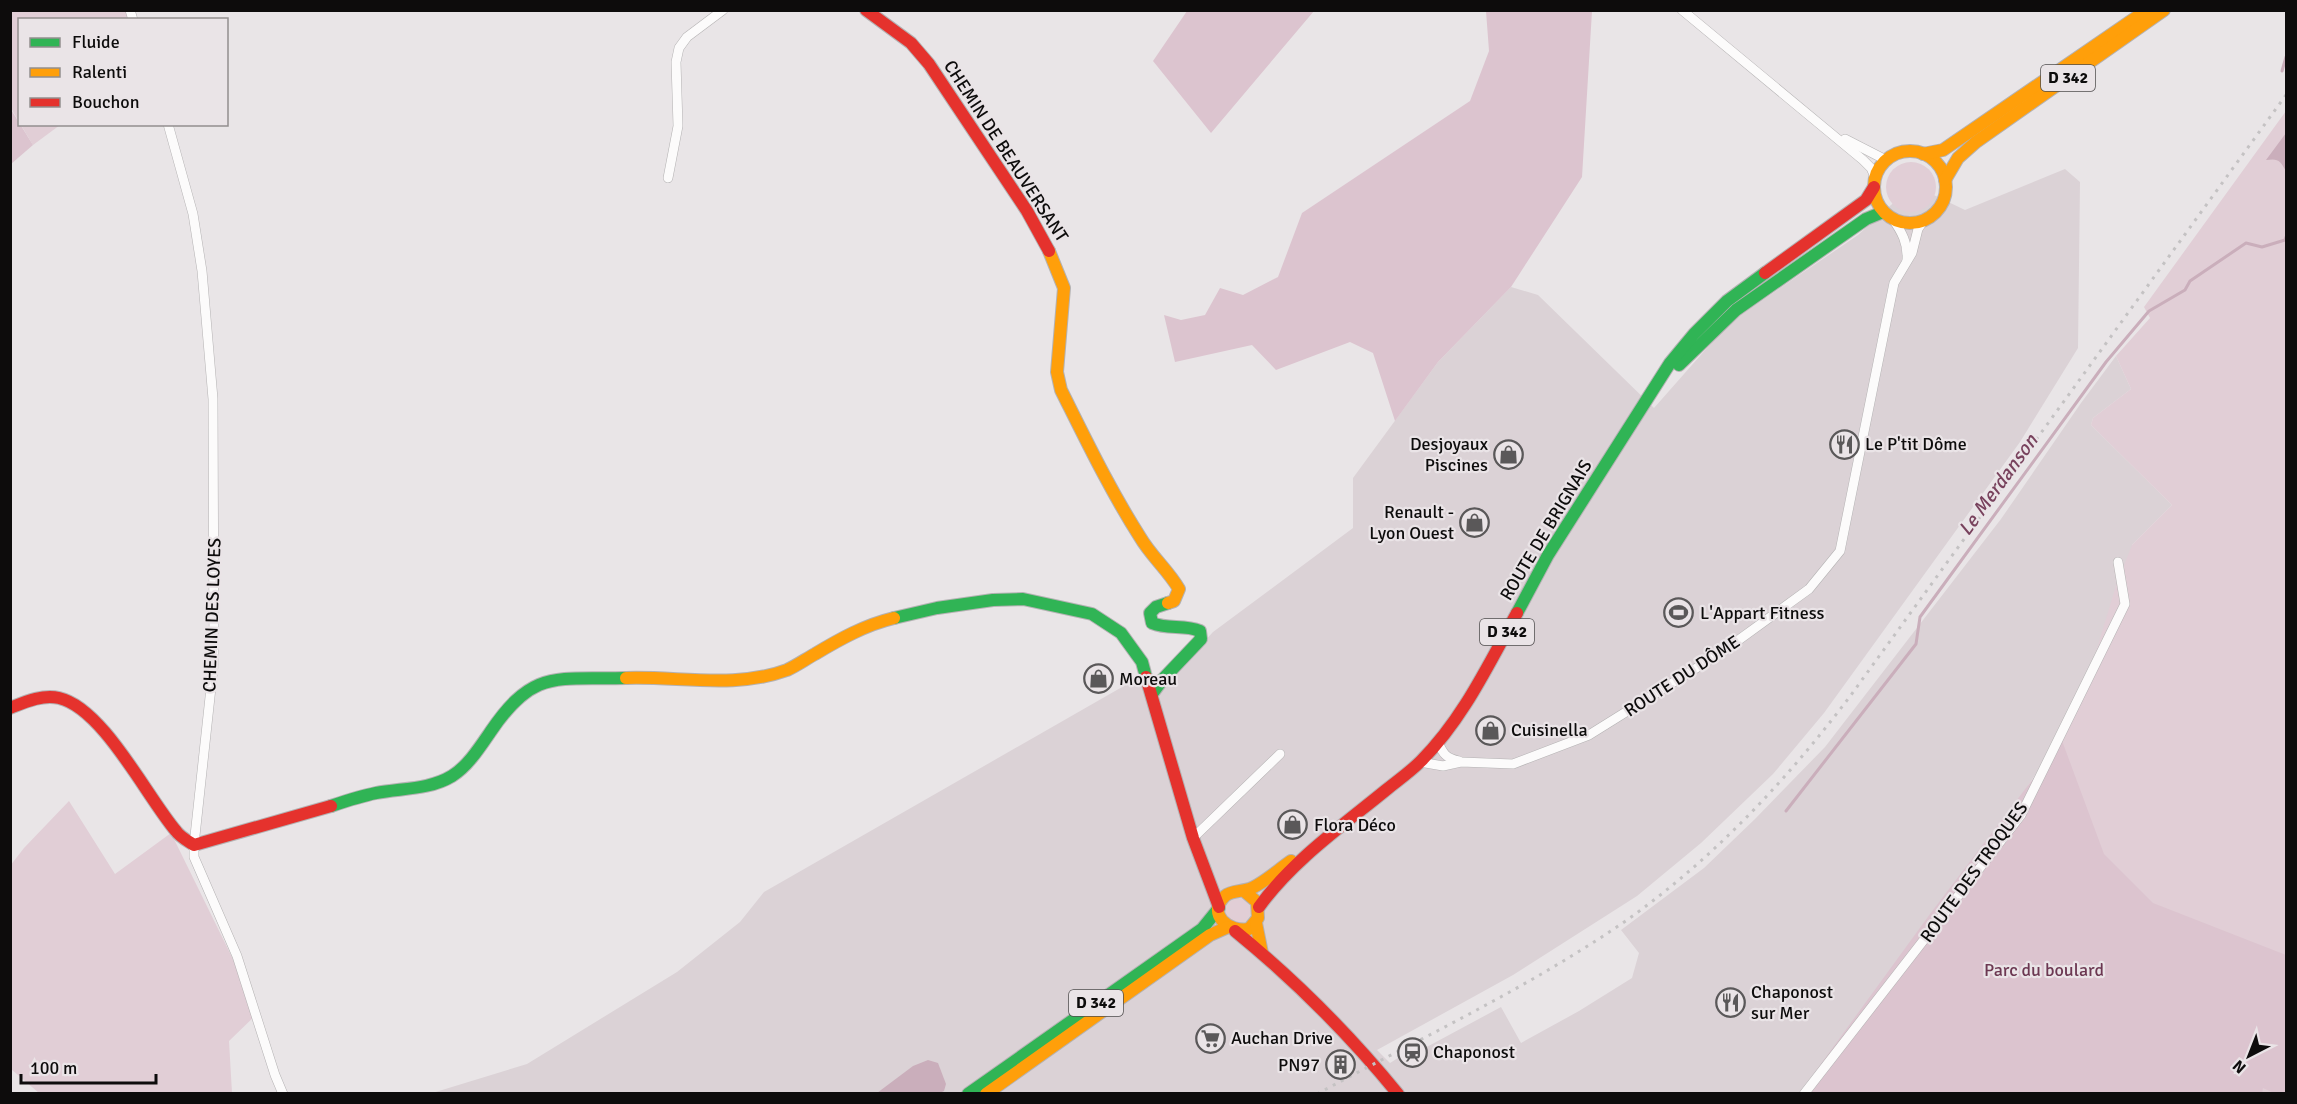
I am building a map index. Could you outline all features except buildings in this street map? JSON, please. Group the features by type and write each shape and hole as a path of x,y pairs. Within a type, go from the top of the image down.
{"main road":[{"name":"CHEMIN DE BEAUVERSANT","path":"866,10 911,43 929,64 1027,211 1056,261 1064,288 1057,372 1061,390 1117,501 1149,553 1175,580 1179,589 1174,601 1156,607 1150,613 1152,623 1162,629 1194,628 1200,632 1201,639 1162,679 1152,694"},
{"name":"D 342","path":"1923,154 1943,150 2147,10"},
{"name":"D 342","path":"1945,180 1958,158 1976,142 2164,10"},
{"path":"1908,151 1923,154 1938,165 1945,180 1945,195 1941,206 1934,214 1913,223 1888,215 1878,204 1874,182 1886,160 1908,151"},
{"name":"ROUTE DE BRIGNAIS","path":"1259,907 1274,886 1329,836 1420,762 1467,704 1548,555 1650,398 1670,363 1694,334 1727,301 1866,200 1874,182"},
{"name":"ROUTE DE BRIGNAIS","path":"1650,398 1703,340 1736,310 1866,219 1888,215"},
{"path":"10,708 37,699 61,698 82,708 102,730 177,833 194,845 359,796 447,781 474,757 517,697 538,682 637,677 753,678 787,670 848,635 877,622 937,608 993,600 1023,599 1092,614 1121,633 1142,662 1193,838 1219,907 1221,919 1262,953 1342,1031 1398,1094"},
{"name":"ROUTE DE BRIGNAIS","path":"1239,891 1329,836"},
{"path":"1208,877 1221,886 1254,897 1259,907 1256,922 1262,953"},
{"path":"1219,907 1224,897 1239,891"},
{"name":"D 342","path":"968,1094 1202,929 1219,907"},
{"path":"1231,929 1249,929 1256,922"},
{"name":"D 342","path":"986,1094 1210,935 1231,929"},
{"path":"1342,1031 1379,1060 1408,1094"}],"street":[{"path":"668,177 678,126 676,62 679,48 687,37 723,10"},
{"path":"1682,10 1872,168 1874,182"},
{"name":"CHEMIN DES LOYES","path":"169,126 193,214 202,271 213,399 214,660 194,857 237,956 283,1094"},
{"path":"1827,130 1886,160"},
{"path":"1888,215 1901,231 1906,243 1907,262"},
{"name":"ROUTE DU DÔME","path":"1420,762 1443,766 1461,762 1513,764 1589,735 1722,652 1809,589 1840,551 1894,283 1912,253 1918,229 1924,220"},
{"name":"ROUTE DES TROQUES","path":"1804,1094 2021,815 2125,604 2118,562"},
{"path":"1438,742 1448,759 1461,762"},
{"path":"1193,838 1280,754"}],"shaded area":[{"path":"2286,133 2286,171 2279,161 2266,160"},
{"path":"2065,169 2080,182 2078,348 2020,442 1824,713 1773,774 1701,843 1637,896 1513,975 1377,1050 1390,1063 1398,1058 1400,1062 1407,1058 1409,1061 1424,1053 1423,1049 1501,1007 1521,1043 1632,978 1639,953 1621,930 1704,868 1825,747 2001,519 2116,356 2131,389 2093,418 2091,425 2172,505 2132,545 2135,599 2059,738 2024,792 1801,1093 429,1094 527,1064 677,972 740,922 764,892 1150,671 1164,685 1213,632 1353,528 1353,478 1438,362 1511,287 1538,295 1654,408 1729,323 1858,235 1913,185 1965,210"},
{"path":"928,1060 938,1063 946,1084 944,1091 940,1093 877,1093 913,1066"}],"green space":[{"path":"11,11 126,11 129,18 18,18 18,120 11,108"},
{"path":"1187,11 1314,11 1211,133 1153,61"},
{"path":"1486,11 1592,11 1582,177 1511,287 1438,362 1395,421 1373,353 1350,342 1276,370 1252,345 1175,362 1164,315 1181,320 1205,315 1220,288 1243,295 1278,277 1302,213 1470,101 1489,51"},
{"path":"10,108 18,121 18,126 21,126 33,145 10,163"},
{"path":"2286,111 2286,1093 1805,1094 2052,754 2079,708 2115,589 2132,545 2172,505 2091,425 2093,418 2131,389 2116,356 2150,318 2144,307"},
{"path":"22,126 59,126 33,145"},
{"path":"1911,162 1929,169 1936,187 1929,205 1911,212 1893,205 1886,187 1893,169"},
{"name":"Parc du boulard","path":"2061,738 2104,854 2153,903 2286,955 2286,1093 2274,1093 2263,1088 2262,1094 1799,1094 1930,914 2052,754"},
{"path":"69,801 115,874 171,833 259,1012 229,1041 232,1093 39,1093 11,1069 10,866"},
{"path":"1238,899 1246,903 1250,911 1246,919 1238,923 1230,919 1226,911 1230,903"}],"waterway":[{"name":"Le Merdanson","path":"2282,71 2286,57"},
{"name":"Le Merdanson","path":"1786,811 1916,644 1920,617 2106,362 2149,311 2185,290 2190,281 2246,243 2262,247 2285,240 2286,237"}],"railway":[{"path":"1317,1094 1514,990 1590,944 1627,920 1690,871 1748,816 1827,727 1851,695 2286,95"}],"traffic: fast":[{"path":"1679,365 1736,310 1866,219 1883,212"},
{"path":"1517,613 1548,555 1670,363 1694,334 1727,301 1765,273"},
{"path":"894,618 937,608 993,600 1023,599 1092,614 1121,633 1142,662 1146,677"},
{"path":"1152,694 1201,639 1200,631 1194,629 1152,623 1150,613 1156,607 1168,603"},
{"path":"331,806 376,793 434,784 452,776 473,756 506,711 520,696 534,687 564,679 626,678"},
{"path":"968,1094 1202,929 1219,908"}],"traffic: slow":[{"path":"1923,154 1943,150 2147,10"},
{"path":"1945,180 1958,158 1976,142 2164,10"},
{"path":"1910,151 1930,157 1940,167 1946,187 1940,207 1930,217 1910,223 1890,217 1880,207 1874,187 1880,167 1890,157 1910,151"},
{"path":"1049,251 1064,288 1057,372 1061,390 1129,519 1144,544 1179,589 1174,601 1168,603"},
{"path":"626,678 727,680 768,676 787,670 853,633 894,618"},
{"path":"1244,891 1257,902 1258,918 1249,929 1234,928 1222,921 1218,909 1220,903 1228,894 1257,885 1291,861"},
{"path":"1256,923 1262,953"},
{"path":"986,1094 1210,935 1228,927"}],"traffic: jam":[{"path":"866,10 911,43 929,64 1027,211 1049,251"},
{"path":"1765,273 1866,200 1874,187"},
{"path":"1259,907 1302,859 1412,769 1436,745 1474,691 1517,613"},
{"path":"1146,677 1193,838 1219,907"},
{"path":"10,708 47,697 59,698 75,705 92,718 108,736 164,816 184,839 194,845 331,806"},
{"path":"1235,931 1321,1008 1398,1094"}],"place":[{"name":"Le P'tit Dôme","path":"1844,444"},
{"name":"Desjoyaux Piscines","path":"1509,454"},
{"name":"Renault - Lyon Ouest","path":"1475,522"},
{"name":"L'Appart Fitness","path":"1679,613"},
{"name":"Moreau","path":"1098,679"},
{"name":"Cuisinella","path":"1490,730"},
{"name":"Flora Déco","path":"1293,825"},
{"name":"Chaponost sur Mer","path":"1730,1002"},
{"name":"Auchan Drive","path":"1210,1038"},
{"name":"Chaponost","path":"1412,1052"},
{"name":"PN97","path":"1341,1065"}]}
